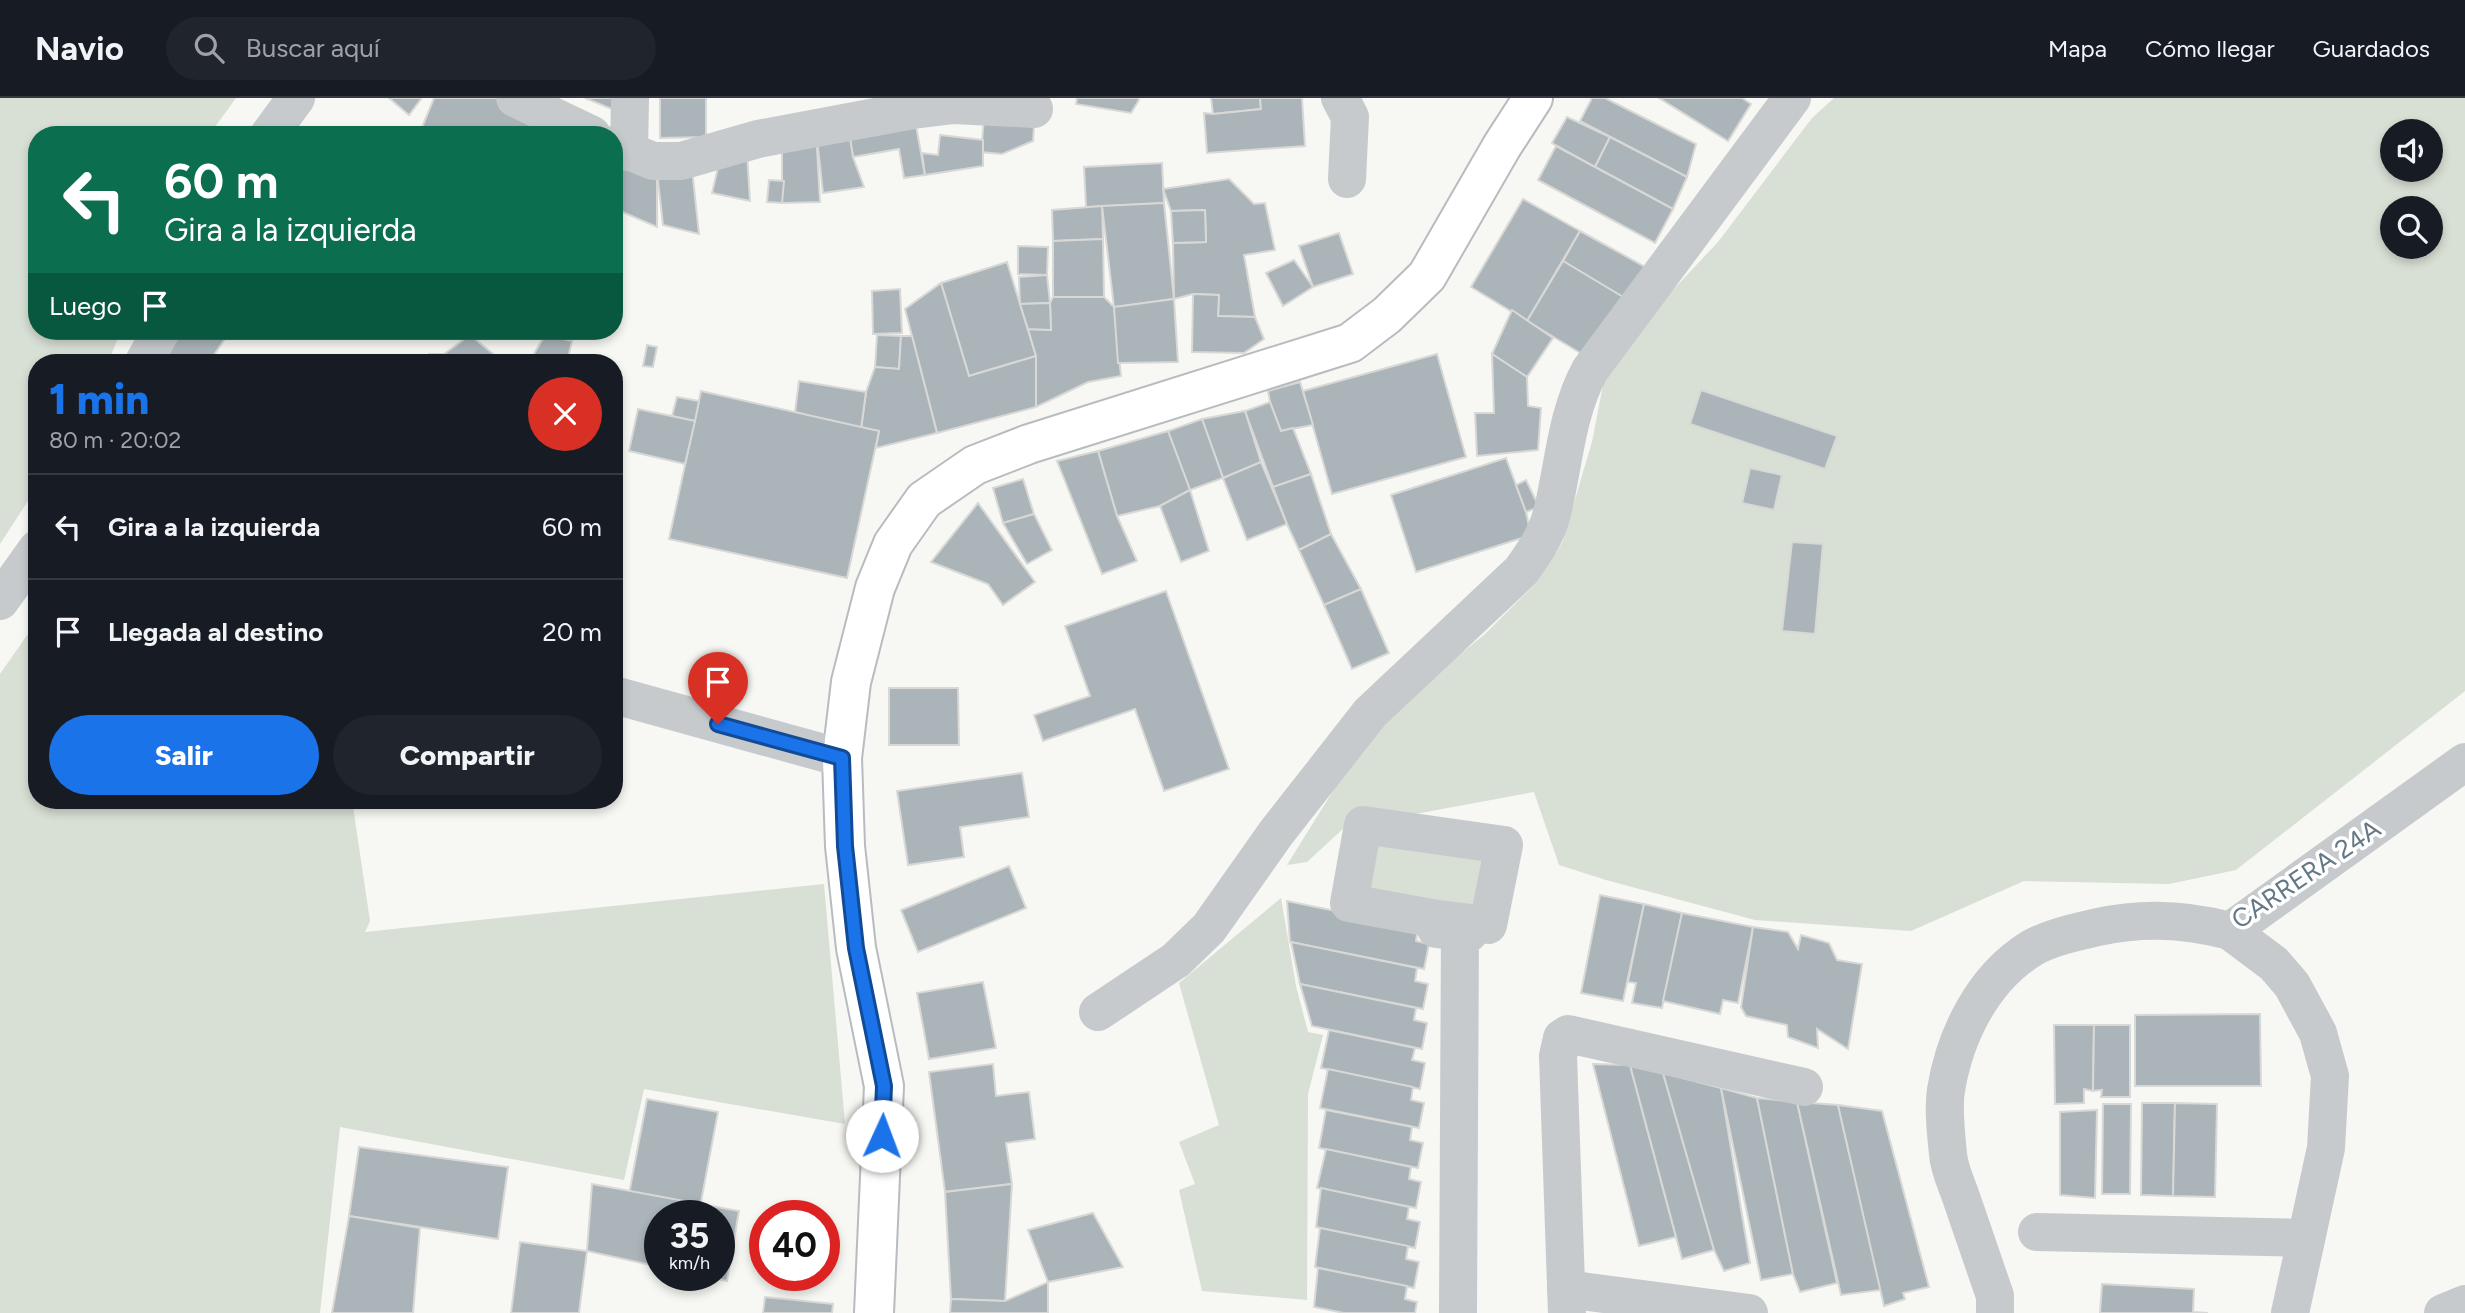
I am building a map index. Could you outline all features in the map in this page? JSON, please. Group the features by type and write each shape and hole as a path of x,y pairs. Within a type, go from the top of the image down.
{"street":[{"path":"276,126 296,98"},
{"path":"515,98 573,126"},
{"path":"623,143 630,98"},
{"path":"1340,98 1350,117 1347,180"},
{"path":"874,1313 884,1086 856,948 845,846 842,758 851,682 875,588 893,544 924,500 975,465 1029,444 1350,343 1387,315 1427,276 1532,98"},
{"path":"1098,1012 1176,960 1209,928 1276,833 1370,713 1521,571 1536,550 1552,515 1579,390 1590,370 1792,98"},
{"path":"623,149 653,160 681,161 758,139 913,110 954,105 1034,108"},
{"path":"0,601 28,562"},
{"path":"623,697 842,758"},
{"name":"CARRERA 24A","path":"1995,1313 1995,1296 1948,1158 1945,1092 1959,1040 1989,988 2010,966 2034,947 2075,932 2110,925 2170,919 2230,931 2465,762"},
{"path":"1363,825 1504,845 1488,925 1456,928 1436,929 1437,919 1349,903 1363,825"},
{"path":"1456,928 1458,1313"},
{"path":"2230,931 2274,964 2292,985 2318,1033 2330,1076 2326,1148 2290,1313"},
{"path":"1749,1313 1567,1301 1558,1047 1562,1038 1568,1034 1804,1087"},
{"path":"2037,1233 2306,1238"},
{"path":"2443,1313 2465,1304"}],"shaded area":[{"path":"0,98 236,98 216,126 28,126 28,340 117,340 111,354 28,354 28,501 0,544"},
{"path":"1834,98 2465,98 2465,691 2236,870 2169,884 2024,881 1911,931 1755,920 1559,865 1534,792 1345,827 1307,862 1287,865 1364,741 1445,666 1484,635 1534,585 1562,543 1592,442 1608,359 1718,242 1812,118"},
{"path":"28,634 28,809 353,809 370,921 365,932 824,884 845,1124 644,1089 624,1180 340,1127 320,1313 0,1313 0,674"},
{"path":"1367,826 1497,848 1484,923 1355,901"},
{"path":"1281,898 1296,986 1308,1032 1323,1035 1308,1094 1307,1300 1202,1291 1179,1190 1195,1184 1179,1142 1219,1125 1179,983"}],"building":[{"path":"389,98 420,98 421,99 409,115"},
{"path":"434,98 496,98 539,116 535,126 423,126"},
{"path":"585,98 624,98 624,114"},
{"path":"660,98 706,98 706,137 660,138"},
{"path":"1077,98 1139,100 1131,113 1076,104"},
{"path":"1211,98 1260,98 1261,109 1213,114"},
{"path":"1260,98 1302,98 1305,146 1207,153 1204,113 1261,109"},
{"path":"1592,98 1605,98 1696,144 1687,177 1580,121"},
{"path":"1659,98 1742,98 1751,104 1728,141"},
{"path":"985,108 1035,112 1033,141 1002,154 981,152"},
{"path":"1567,117 1610,137 1595,167 1552,143"},
{"path":"915,120 925,175 904,178 899,149 853,157 848,126"},
{"path":"848,126 853,157 864,187 823,193 816,130"},
{"path":"816,130 820,202 782,203 782,138"},
{"path":"940,135 983,140 983,166 925,175 922,153 938,155"},
{"path":"1610,137 1687,177 1673,209 1595,167"},
{"path":"1556,146 1673,209 1655,243 1538,180"},
{"path":"747,153 750,201 712,193 721,155"},
{"path":"623,155 657,172 657,227 623,212"},
{"path":"1162,163 1164,203 1086,207 1084,167"},
{"path":"692,169 699,234 663,225 657,172"},
{"path":"1229,179 1254,204 1265,203 1275,250 1244,255 1255,317 1218,316 1219,295 1193,294 1174,299 1173,243 1206,242 1205,210 1171,211 1163,189"},
{"path":"769,180 784,181 782,203 767,202"},
{"path":"1523,199 1580,231 1527,321 1471,287"},
{"path":"1164,203 1174,299 1114,307 1102,206"},
{"path":"1102,206 1103,239 1053,241 1052,210"},
{"path":"1205,210 1206,242 1173,243 1171,211"},
{"path":"1580,231 1649,269 1628,300 1563,261"},
{"path":"1339,233 1353,274 1313,287 1299,246"},
{"path":"1103,239 1104,297 1053,297 1053,241"},
{"path":"1018,246 1048,247 1047,275 1018,274"},
{"path":"1294,260 1313,287 1283,306 1266,273"},
{"path":"1563,261 1628,300 1592,360 1527,321"},
{"path":"1007,262 1036,356 969,376 941,283"},
{"path":"1047,275 1050,303 1020,304 1019,277"},
{"path":"941,283 969,376 1036,356 1036,407 937,433 905,309"},
{"path":"900,289 902,333 873,334 872,291"},
{"path":"1193,294 1219,295 1218,316 1255,317 1264,339 1244,353 1192,352"},
{"path":"1053,297 1104,297 1114,307 1121,376 1088,382 1036,407 1036,356 1028,329 1051,330 1050,303"},
{"path":"1174,299 1178,362 1118,363 1114,307"},
{"path":"1050,303 1051,330 1028,329 1020,304"},
{"path":"1512,310 1553,338 1527,377 1492,354"},
{"path":"877,335 901,336 899,369 875,367"},
{"path":"901,336 912,336 937,433 876,448 879,431 861,429 866,392 875,367 899,369"},
{"path":"170,340 224,340 214,354 161,354"},
{"path":"463,340 476,340 493,354 444,354"},
{"path":"542,340 572,341 569,354 534,354"},
{"path":"647,345 657,347 653,367 643,366"},
{"path":"1437,354 1466,457 1332,494 1303,391"},
{"path":"1492,354 1527,377 1528,406 1541,408 1538,450 1477,456 1475,413 1494,413"},
{"path":"799,381 866,392 861,429 795,412"},
{"path":"1300,382 1313,425 1281,431 1268,391"},
{"path":"1701,390 1837,436 1825,469 1690,424"},
{"path":"701,391 879,431 847,578 669,539"},
{"path":"677,397 699,401 695,421 672,416"},
{"path":"1270,402 1281,431 1293,428 1311,474 1273,487 1245,411"},
{"path":"638,409 695,421 685,464 629,451"},
{"path":"1245,411 1261,462 1223,478 1202,419"},
{"path":"1202,419 1223,478 1190,490 1168,431"},
{"path":"1168,431 1190,490 1160,506 1117,516 1098,451"},
{"path":"1098,451 1117,516 1137,561 1102,574 1057,461"},
{"path":"1506,458 1526,512 1531,535 1416,572 1391,495"},
{"path":"1261,462 1287,524 1247,540 1223,478"},
{"path":"1750,468 1782,475 1774,510 1742,503"},
{"path":"1311,474 1331,534 1299,550 1273,487"},
{"path":"1023,479 1034,514 1003,523 993,488"},
{"path":"1526,480 1539,507 1526,512 1516,485"},
{"path":"1190,490 1209,551 1181,562 1160,506"},
{"path":"978,503 1035,582 1003,605 988,584 931,562"},
{"path":"1034,514 1052,550 1027,564 1003,523"},
{"path":"1331,534 1361,589 1324,605 1299,550"},
{"path":"1792,542 1823,544 1815,634 1782,631"},
{"path":"1361,589 1389,653 1352,669 1324,605"},
{"path":"1166,591 1229,769 1164,791 1135,709 1043,741 1034,715 1090,696 1065,626"},
{"path":"889,688 958,688 959,745 889,745"},
{"path":"1022,773 1029,817 960,827 964,857 908,865 897,791"},
{"path":"1009,866 1026,908 918,952 901,910"},
{"path":"1600,895 1644,904 1623,1001 1581,993"},
{"path":"1287,901 1418,928 1416,941 1429,944 1424,969 1290,942"},
{"path":"1644,904 1682,913 1662,1008 1632,1003 1636,983 1628,982"},
{"path":"1682,913 1753,927 1738,1003 1723,1000 1720,1014 1663,1001"},
{"path":"1753,927 1788,932 1798,949 1801,935 1829,943 1837,960 1862,964 1848,1049 1817,1029 1818,1048 1788,1037 1787,1025 1746,1016 1741,1007"},
{"path":"1291,942 1417,968 1415,981 1428,984 1423,1009 1300,984"},
{"path":"983,982 996,1048 929,1059 917,993"},
{"path":"1300,984 1416,1008 1414,1020 1427,1023 1422,1049 1312,1026"},
{"path":"2260,1014 2261,1086 2135,1086 2135,1015"},
{"path":"2054,1025 2094,1025 2093,1091 2084,1089 2084,1103 2055,1104"},
{"path":"2094,1025 2130,1025 2130,1097 2101,1097 2102,1090 2093,1091"},
{"path":"1329,1030 1415,1048 1412,1060 1425,1063 1420,1089 1321,1068"},
{"path":"993,1064 996,1096 1029,1092 1035,1139 1006,1143 1012,1184 945,1192 929,1072"},
{"path":"1593,1064 1630,1065 1676,1237 1639,1246"},
{"path":"1630,1065 1663,1073 1714,1250 1682,1259"},
{"path":"1328,1069 1413,1087 1411,1100 1424,1103 1419,1128 1320,1108"},
{"path":"1663,1073 1721,1088 1750,1263 1724,1271 1714,1250"},
{"path":"1721,1088 1757,1098 1793,1274 1761,1280"},
{"path":"1757,1098 1797,1102 1837,1283 1800,1292 1793,1274"},
{"path":"647,1099 718,1112 701,1200 662,1200 629,1194"},
{"path":"1797,1102 1838,1105 1881,1290 1841,1295"},
{"path":"2142,1103 2175,1103 2173,1196 2141,1195"},
{"path":"2175,1103 2217,1104 2215,1197 2173,1196"},
{"path":"2103,1104 2131,1104 2130,1194 2102,1194"},
{"path":"1838,1105 1882,1111 1929,1287 1903,1293 1905,1299 1884,1306"},
{"path":"1326,1110 1412,1127 1410,1140 1423,1143 1418,1168 1319,1148"},
{"path":"2097,1110 2095,1198 2060,1195 2060,1112"},
{"path":"359,1147 508,1167 498,1239 349,1216"},
{"path":"1326,1149 1411,1167 1409,1179 1421,1182 1416,1208 1317,1188"},
{"path":"592,1184 679,1200 644,1200 644,1263 587,1251"},
{"path":"1012,1184 1005,1301 951,1299 945,1192"},
{"path":"1321,1188 1409,1207 1407,1219 1420,1222 1415,1248 1316,1227"},
{"path":"735,1210 739,1211 735,1234"},
{"path":"1093,1213 1123,1267 1048,1282 1028,1230"},
{"path":"349,1216 420,1228 413,1313 332,1313"},
{"path":"1320,1228 1408,1246 1406,1259 1419,1262 1414,1288 1315,1267"},
{"path":"520,1242 587,1251 579,1313 511,1313"},
{"path":"1318,1268 1407,1286 1405,1299 1417,1302 1415,1313 1344,1313 1314,1307"},
{"path":"1048,1282 1048,1313 950,1313 951,1299 1005,1301"},
{"path":"2102,1284 2194,1289 2193,1312 2208,1313 2100,1313"},
{"path":"765,1297 833,1304 832,1313 763,1313"}],"route":[{"path":"718,724 842,758 845,846 856,948 884,1086 882,1136"}]}
